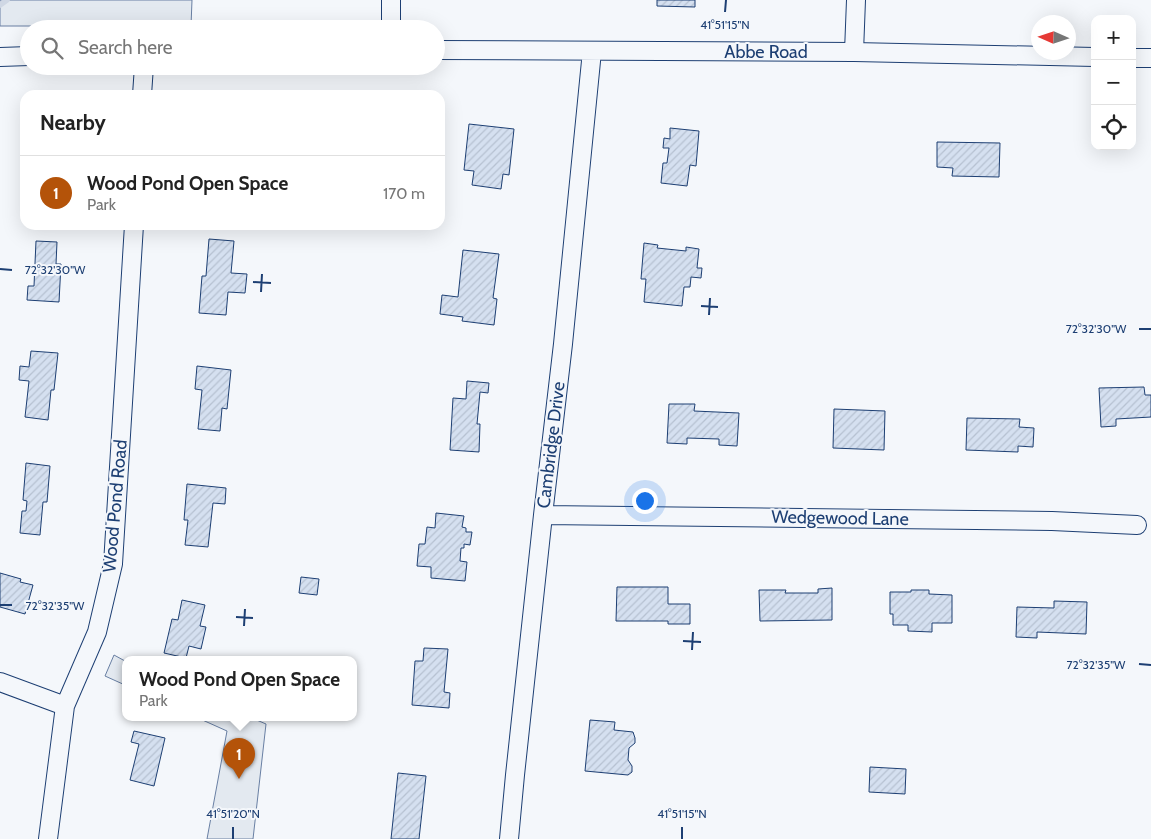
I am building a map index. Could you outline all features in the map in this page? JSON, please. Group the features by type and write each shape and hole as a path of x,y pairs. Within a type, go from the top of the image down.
{"street":[{"path":"391,0 391,20"},
{"path":"854,52 856,0"},
{"name":"Abbe Road","path":"445,50 854,52 1091,57"},
{"name":"Cambridge Drive","path":"509,839 563,344 592,50"},
{"path":"0,57 20,56"},
{"path":"1136,58 1151,58"},
{"path":"142,90 143,75"},
{"name":"Wood Pond Road","path":"48,839 65,706 97,632 112,564 134,230"},
{"name":"Wedgewood Lane","path":"543,515 1052,521 1136,525"},
{"path":"0,682 65,706"}],"shaded area":[{"path":"0,0 192,0 191,20 20,20 20,26 0,26"},
{"path":"114,655 122,659 122,684 105,676"},
{"path":"205,721 259,721 266,724 253,839 207,839 227,731"}],"building":[{"path":"657,0 695,0 695,7 657,6"},
{"path":"469,124 514,129 509,175 503,174 501,189 472,185 474,171 464,170"},
{"path":"670,128 699,131 696,166 690,165 687,186 661,183 663,163 667,163 669,148 663,148 664,138 670,139"},
{"path":"937,142 1000,143 999,177 952,176 953,168 937,167"},
{"path":"209,239 234,241 231,273 247,274 245,293 228,292 226,315 199,313 202,276 206,276"},
{"path":"36,241 57,242 56,264 61,264 59,302 27,300 28,286 34,286"},
{"path":"644,243 658,245 657,248 686,251 686,247 699,249 697,268 702,268 701,278 691,277 690,287 684,287 682,306 644,302 646,279 641,279"},
{"path":"463,250 499,254 493,298 497,299 494,325 462,321 463,317 440,314 442,295 458,297"},
{"path":"31,351 58,353 54,390 51,390 48,420 25,417 29,381 19,380 20,366 29,367"},
{"path":"197,366 231,370 227,409 222,408 220,431 198,429 202,390 195,389"},
{"path":"467,381 489,383 488,393 480,392 477,424 480,424 479,452 450,450 453,398 466,399"},
{"path":"1144,387 1145,395 1151,395 1151,417 1116,419 1116,426 1101,427 1099,388"},
{"path":"669,404 695,404 694,411 739,413 737,446 719,445 719,439 687,438 687,444 667,443"},
{"path":"834,409 885,411 884,450 833,448"},
{"path":"967,418 1020,419 1019,427 1034,428 1033,447 1018,446 1018,452 966,450"},
{"path":"26,463 50,466 47,502 43,502 40,535 20,533 22,511 26,511 27,501 23,500"},
{"path":"187,484 226,488 225,504 213,503 208,547 185,545 188,520 184,520"},
{"path":"436,513 464,516 462,527 466,528 466,532 472,532 470,545 464,544 464,548 461,548 460,561 467,562 465,581 431,578 431,567 417,566 419,544 425,544 427,527 435,528"},
{"path":"0,573 21,579 20,582 33,585 25,614 0,607"},
{"path":"301,577 319,579 317,595 299,593"},
{"path":"617,587 668,587 668,604 690,604 690,624 668,624 668,621 616,621"},
{"path":"832,588 832,620 760,621 759,590 786,590 785,593 818,593 818,589"},
{"path":"911,590 929,590 929,594 952,595 952,623 932,623 932,632 908,631 908,625 893,625 893,614 890,614 890,592 911,592"},
{"path":"182,600 205,605 200,626 206,627 201,649 189,646 186,656 164,653 172,619 178,620"},
{"path":"1054,601 1087,602 1086,634 1037,632 1037,638 1016,637 1017,607 1054,608"},
{"path":"424,648 448,649 444,692 450,693 449,708 412,705 415,661 423,661"},
{"path":"590,720 615,722 614,730 633,732 635,743 629,748 628,760 632,766 632,772 628,775 585,771"},
{"path":"134,731 165,738 154,786 130,780 139,744 131,742"},
{"path":"870,767 906,769 905,794 869,792"},
{"path":"398,773 426,776 419,839 391,839"}],"waterway":[{"path":"0,5 7,0"}],"place":[{"name":"Wood Pond Open Space","path":"239,779"}]}
